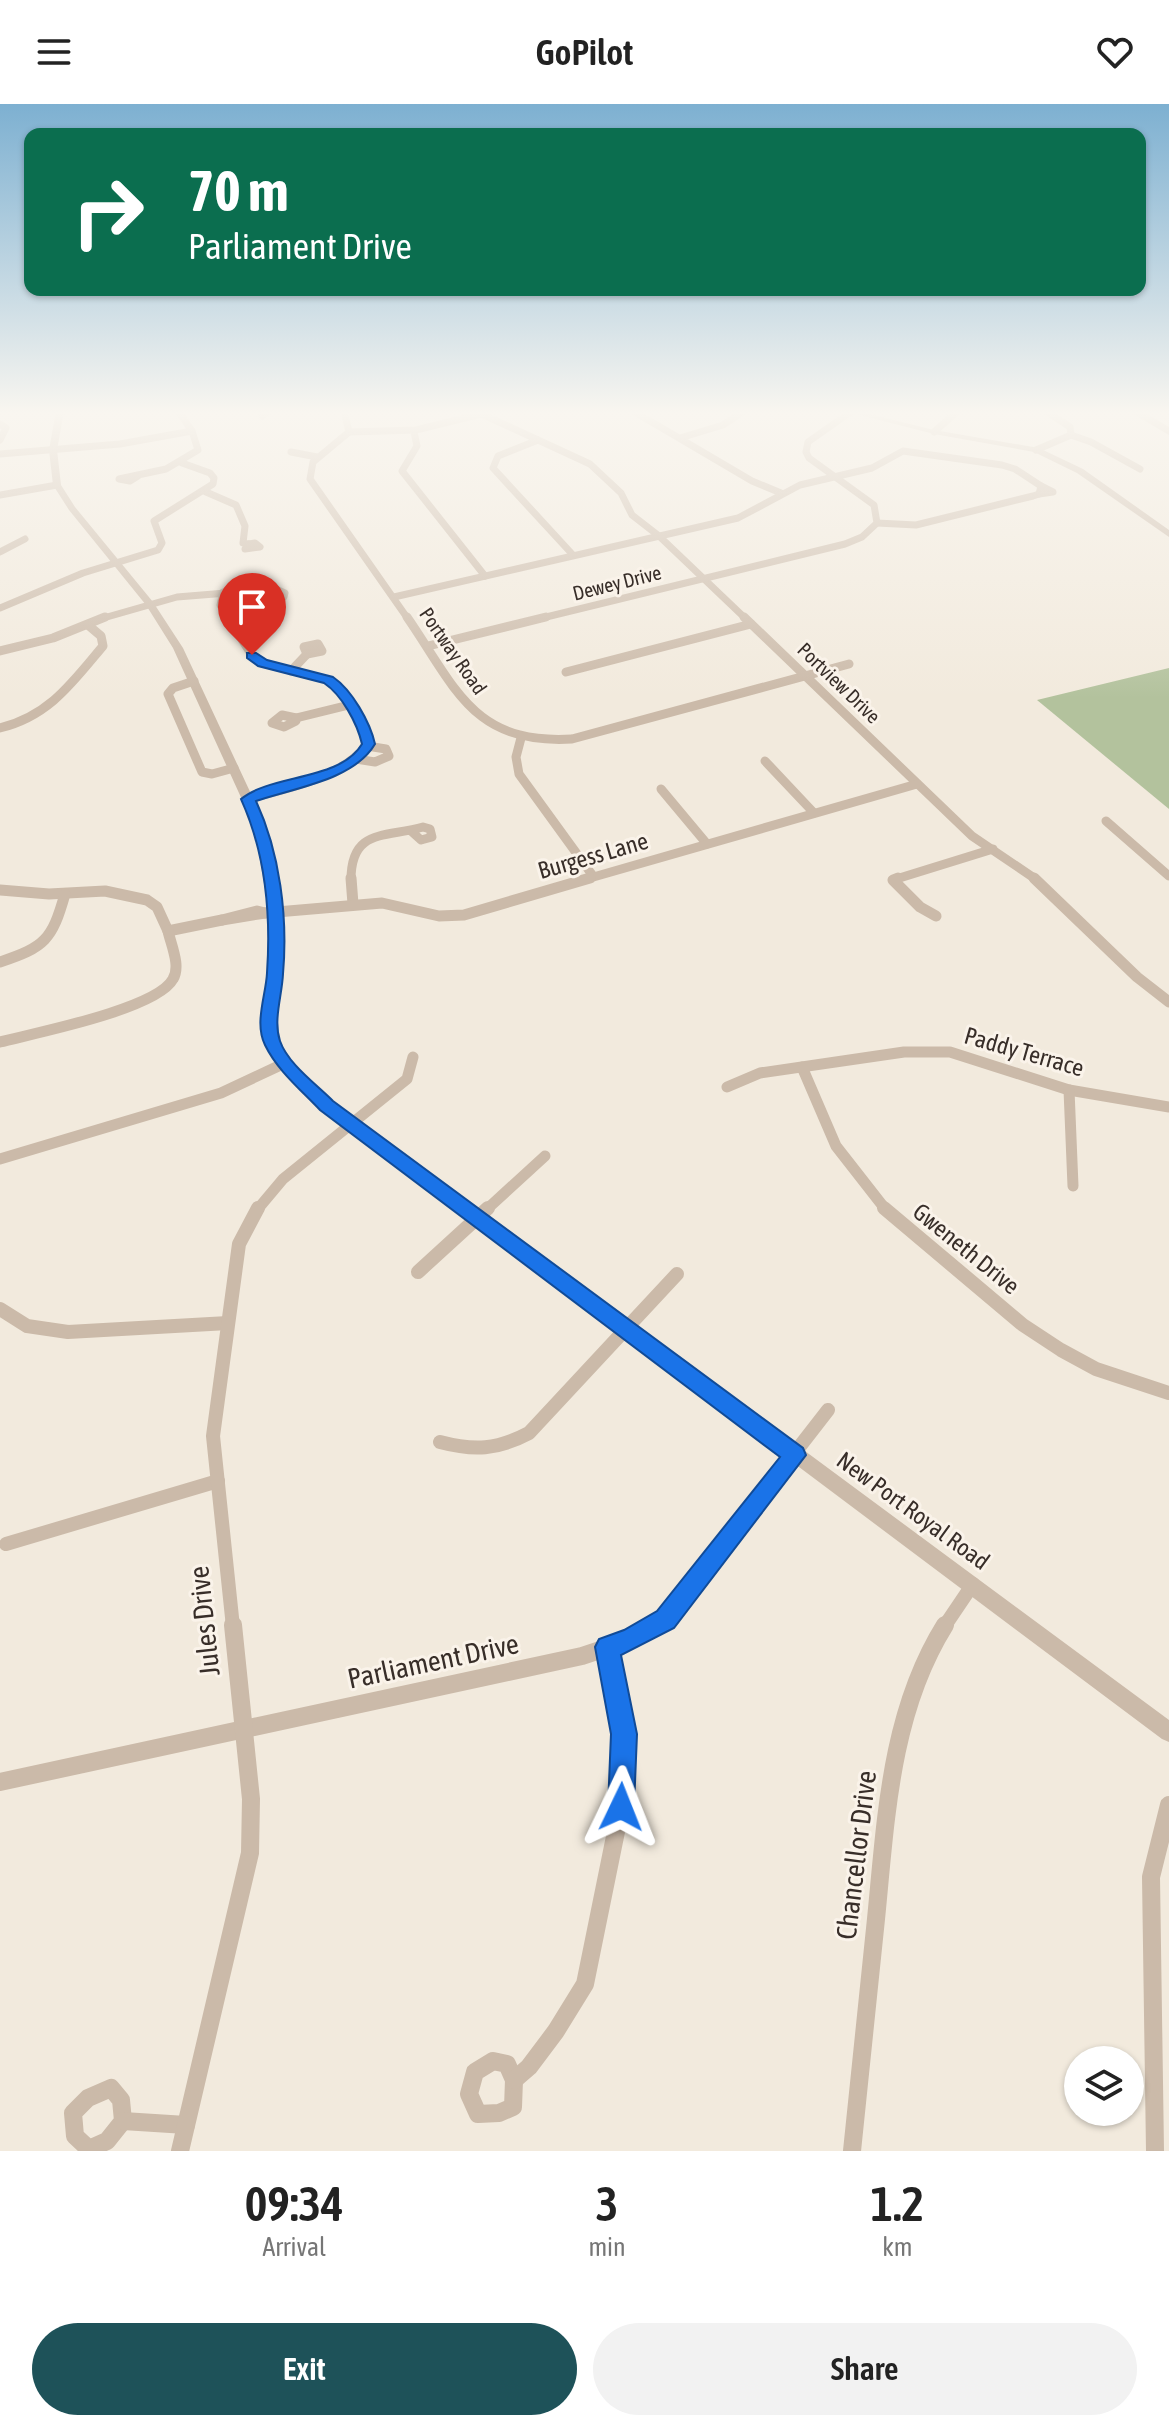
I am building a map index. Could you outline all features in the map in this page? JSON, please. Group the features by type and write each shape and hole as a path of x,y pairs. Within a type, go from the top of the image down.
{"street":[{"name":"New Port Royal Road","path":"73,507 150,604 178,648 260,826 275,974 269,1014 272,1042 285,1063 326,1105 1169,1732"},
{"path":"0,608 116,562 158,550 162,543 154,521 172,507"},
{"path":"237,507 245,526 243,543 249,544"},
{"name":"Portway Road","path":"330,507 473,712 483,721 521,738 546,741 572,739 849,664"},
{"path":"430,507 485,576"},
{"path":"528,507 573,555"},
{"name":"Portview Drive","path":"628,507 632,515 659,536 972,836 1039,882 1137,977 1167,998"},
{"path":"394,597 738,518 758,507"},
{"path":"874,507 877,523 916,525 981,507"},
{"path":"1130,507 1169,534"},
{"name":"Dewey Drive","path":"428,646 845,544 862,537 877,523"},
{"path":"0,552 25,539"},
{"path":"0,640 2,650 53,638 150,604 187,595 267,591"},
{"path":"223,592 220,605 252,655 262,663 328,680 337,686 365,729 367,746 356,759 338,769 248,799"},
{"path":"566,672 751,624"},
{"path":"0,728 21,724 48,712 103,646 101,636 88,625"},
{"path":"291,671 307,654"},
{"path":"194,681 173,688 168,694 202,772 212,774 234,768"},
{"path":"296,718 349,705"},
{"path":"521,738 516,757 519,774 593,876"},
{"path":"356,759 375,762 389,756 386,749 367,746"},
{"path":"765,761 814,813"},
{"name":"Burgess Lane","path":"168,931 222,920 353,904 382,903 450,917 917,784"},
{"path":"661,789 707,844"},
{"path":"1106,821 1169,876"},
{"path":"353,904 350,862 359,845 377,835 411,831"},
{"path":"936,916 920,907 893,880 993,849"},
{"path":"0,890 65,894 105,891 147,900 157,907 168,931 176,966 175,978 167,989 139,1003 0,1042"},
{"path":"0,962 48,943 65,894"},
{"name":"Paddy Terrace","path":"727,1087 760,1073 904,1052 950,1052 1069,1090 1169,1107"},
{"name":"Jules Drive","path":"180,2151 250,1853 251,1799 213,1436 239,1244 256,1211 283,1179 407,1079 413,1057"},
{"path":"0,1159 221,1093 285,1063"},
{"name":"Gweneth Drive","path":"802,1067 836,1146 893,1218 1023,1325 1061,1350 1096,1369 1169,1393"},
{"path":"1069,1090 1073,1186"},
{"path":"418,1272 545,1156"},
{"path":"440,1442 476,1452 503,1447 529,1433 677,1274"},
{"path":"0,1309 27,1326 68,1332 228,1323"},
{"name":"Parliament Drive","path":"0,1782 582,1656 630,1640 665,1620 828,1410"},
{"path":"6,1544 218,1481"},
{"name":"Chancellor Drive","path":"852,2151 884,1836 898,1739 918,1676 943,1628 973,1584"},
{"path":"514,2080 529,2067 556,2031 585,1984 621,1807 624,1734 608,1647"},
{"path":"1155,2151 1151,1877 1169,1805"},
{"path":"123,2121 186,2125"}],"green space":[{"path":"1169,668 1169,809 1037,700"}],"route":[{"path":"252,655 262,663 328,680 337,686 365,729 369,744 362,755 338,769 248,799 260,826 271,877 275,912 275,974 269,1014 272,1042 285,1063 326,1105 795,1455 665,1620 630,1640 608,1647 624,1734 621,1807"}]}
